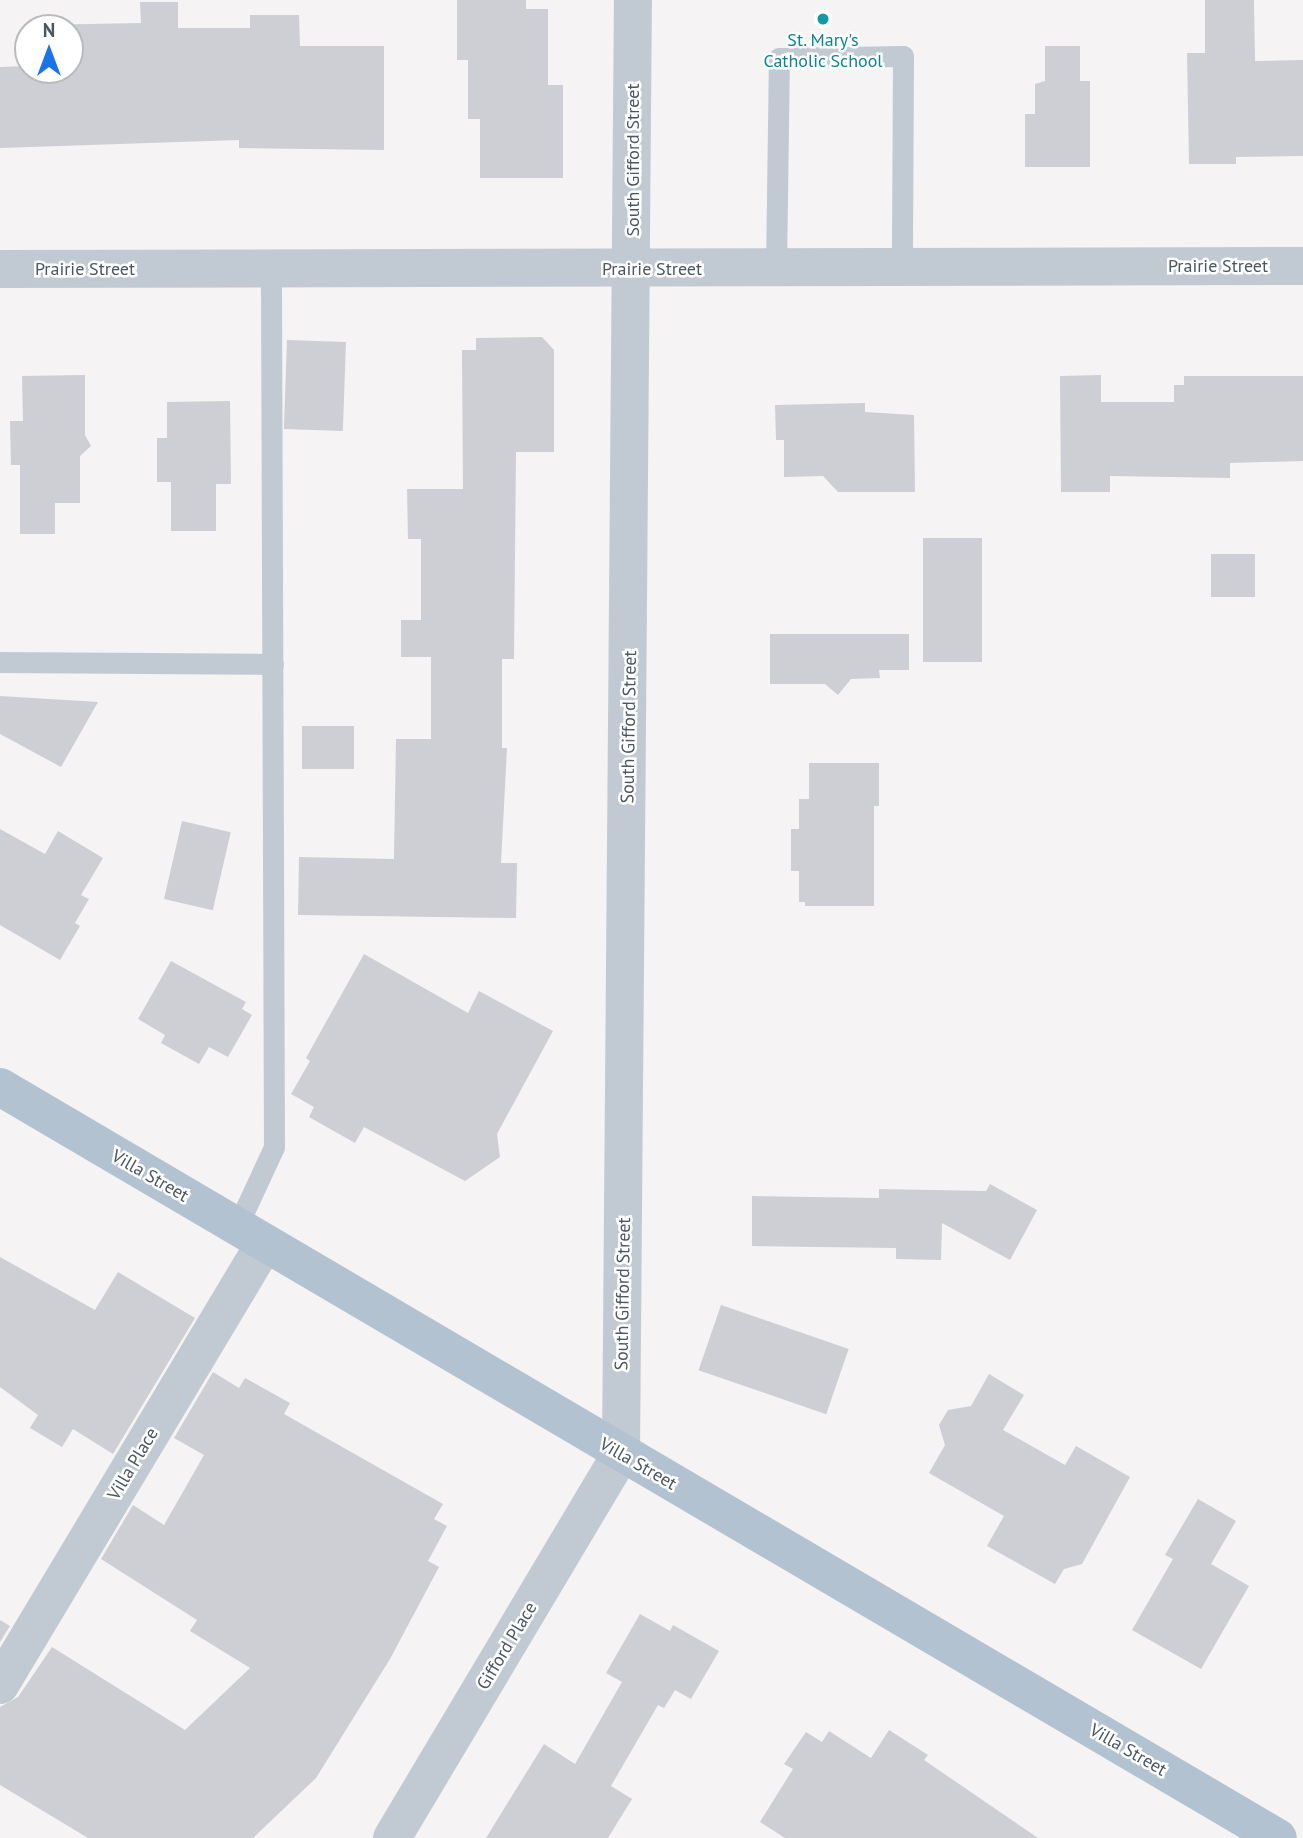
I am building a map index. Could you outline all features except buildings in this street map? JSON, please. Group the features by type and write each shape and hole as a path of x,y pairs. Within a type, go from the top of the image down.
{"main road":[{"name":"Villa Street","path":"0,1087 1278,1838"}],"street":[{"name":"South Gifford Street","path":"621,1454 633,269 633,0"},
{"name":"Prairie Street","path":"0,269 1303,266"},
{"name":"Villa Place","path":"0,1685 251,1235"},
{"name":"Gifford Place","path":"392,1838 621,1454"}],"lane":[{"path":"776,269 779,58 903,56 902,268"},
{"path":"251,1235 274,1147 271,269"},
{"path":"0,662 273,664"}],"place":[{"name":"St. Mary's Catholic School","path":"823,19"}]}
